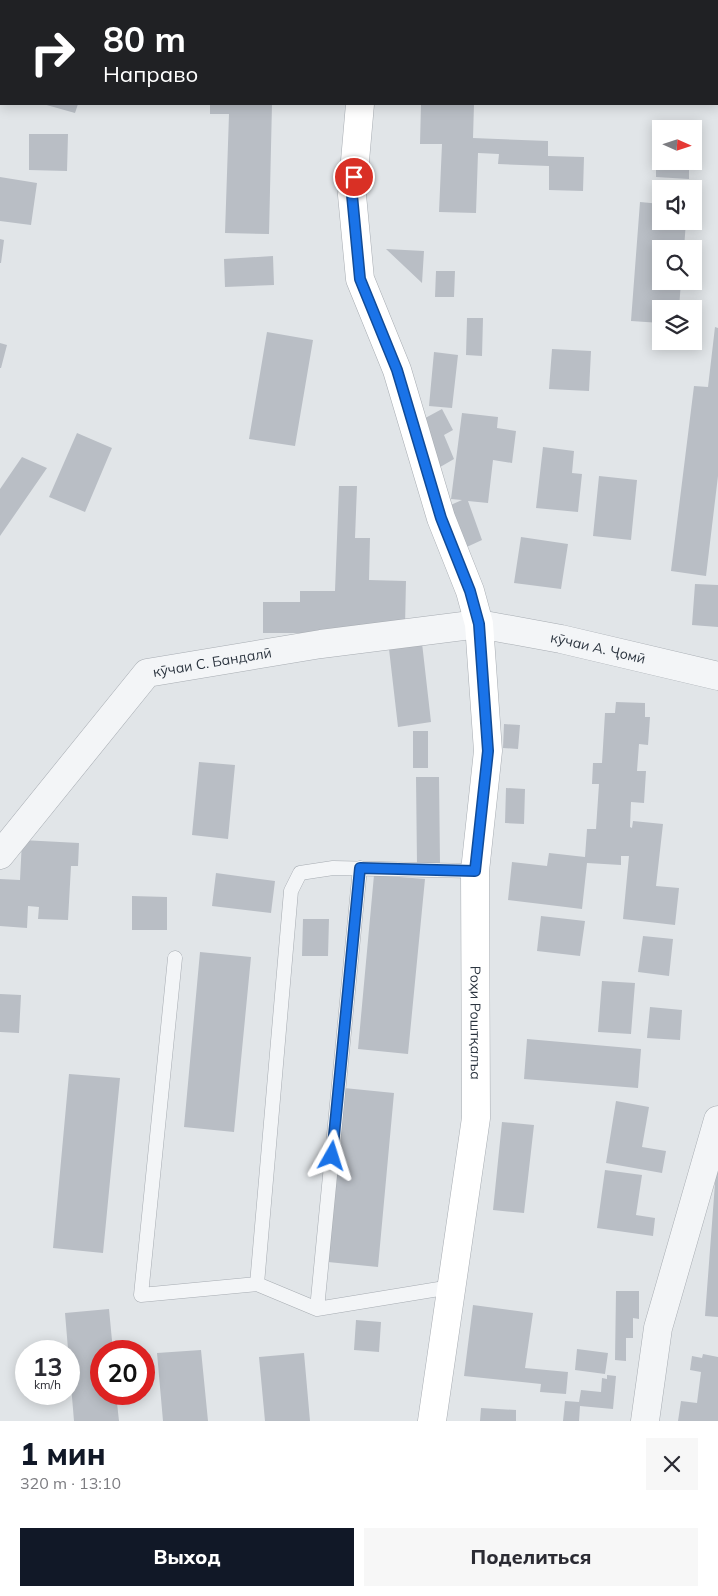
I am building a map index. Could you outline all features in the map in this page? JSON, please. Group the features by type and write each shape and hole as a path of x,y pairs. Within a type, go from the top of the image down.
{"main road":[{"name":"Роҳи Роштқалъа","path":"360,105 352,195 360,279 397,370 441,518 470,591 479,624 488,751 475,871 476,1118 432,1421"}],"street":[{"name":"кӯчаи А. Ҷомӣ","path":"479,624 561,639 718,676"},
{"name":"кӯчаи С. Бандалӣ","path":"0,855 147,673 321,644 479,624"},
{"path":"645,1421 658,1328 718,1120"}],"lane":[{"path":"257,1284 290,891 300,873 333,868 475,871"},
{"path":"317,1310 360,868"},
{"path":"175,958 140,1295 257,1284 317,1310 451,1287"}],"building":[{"path":"47,105 78,105 75,113"},
{"path":"210,105 272,105 269,234 225,233 229,114 210,114"},
{"path":"421,105 474,105 473,138 548,141 548,156 584,157 583,191 549,190 549,166 498,164 499,154 478,153 476,213 439,212 442,144 420,144"},
{"path":"29,134 68,134 67,171 29,170"},
{"path":"656,170 689,170 689,179 656,177"},
{"path":"0,177 37,183 31,225 0,221"},
{"path":"640,202 652,203 652,230 685,230 685,240 652,240 652,290 680,290 680,300 652,300 652,322 631,321"},
{"path":"0,239 4,240 1,263 0,263"},
{"path":"386,249 424,251 422,283"},
{"path":"273,256 274,285 225,287 224,259"},
{"path":"436,271 455,271 454,297 435,297"},
{"path":"467,318 483,318 482,356 466,355"},
{"path":"715,327 718,328 718,476 706,576 671,571 694,386 708,387"},
{"path":"267,332 313,340 295,446 249,439"},
{"path":"0,343 7,345 1,368 0,368"},
{"path":"552,349 591,351 589,391 549,389"},
{"path":"434,352 458,355 452,408 429,406"},
{"path":"442,409 453,430 444,435 454,459 435,470 416,423"},
{"path":"462,413 498,417 497,428 516,431 512,463 493,460 488,503 468,501 482,540 458,551 446,507 462,500 451,499"},
{"path":"77,433 112,448 85,512 49,497"},
{"path":"543,447 574,451 572,473 582,474 578,512 536,508"},
{"path":"22,457 47,468 0,536 0,489"},
{"path":"599,476 637,480 631,540 593,536"},
{"path":"339,486 357,486 355,538 370,538 369,580 406,581 405,626 368,633 263,633 263,602 300,602 300,591 335,591"},
{"path":"521,537 568,544 561,589 514,583"},
{"path":"695,584 718,585 718,627 692,625"},
{"path":"422,643 431,722 398,727 389,649"},
{"path":"616,702 645,703 645,717 650,717 648,745 639,744 637,771 646,771 644,803 631,802 630,827 632,828 633,821 663,824 656,886 679,888 675,925 623,919 629,856 621,856 621,865 587,863 582,909 508,900 512,862 547,866 549,853 585,857 587,829 596,829 599,784 592,784 593,763 602,763 605,713 615,713"},
{"path":"504,724 520,725 518,749 503,748"},
{"path":"413,731 428,731 428,768 413,768"},
{"path":"199,762 235,765 228,839 192,835"},
{"path":"416,777 439,777 440,864 417,864"},
{"path":"506,788 525,789 524,824 505,823"},
{"path":"22,840 79,843 78,866 71,866 68,920 38,919 39,907 28,906 27,928 0,926 0,879 20,880"},
{"path":"216,873 275,881 271,913 212,906"},
{"path":"374,875 425,879 408,1054 358,1049"},
{"path":"132,896 167,897 167,930 132,930"},
{"path":"541,916 585,921 580,956 537,951"},
{"path":"303,919 329,919 328,956 302,956"},
{"path":"643,936 673,939 669,976 638,972"},
{"path":"200,952 251,957 234,1132 184,1127"},
{"path":"602,981 635,983 631,1034 598,1032"},
{"path":"0,994 21,995 19,1033 0,1032"},
{"path":"650,1007 682,1010 680,1040 647,1038"},
{"path":"527,1039 641,1049 638,1088 524,1079"},
{"path":"69,1074 120,1078 103,1253 53,1248"},
{"path":"344,1088 394,1093 378,1267 328,1262"},
{"path":"616,1101 649,1107 642,1147 666,1151 662,1173 606,1163"},
{"path":"502,1122 534,1125 524,1213 493,1210"},
{"path":"718,1157 718,1317 705,1316"},
{"path":"605,1170 642,1175 636,1215 655,1218 653,1236 597,1228"},
{"path":"616,1291 639,1291 639,1319 633,1318 633,1338 626,1338 626,1361 615,1360"},
{"path":"473,1305 533,1313 525,1368 568,1372 566,1394 540,1392 541,1384 464,1376"},
{"path":"109,1309 112,1340 90,1340 90,1405 117,1405 119,1421 74,1421 73,1405 80,1405 80,1340 67,1340 65,1313"},
{"path":"356,1320 381,1322 379,1352 354,1350"},
{"path":"577,1349 608,1353 605,1374 575,1370"},
{"path":"201,1350 208,1421 163,1421 157,1353"},
{"path":"304,1353 310,1421 265,1421 259,1357"},
{"path":"703,1354 718,1357 718,1421 678,1421 681,1401 697,1403 701,1372 690,1370 692,1356 702,1358"},
{"path":"607,1375 616,1376 613,1409 580,1406 579,1421 563,1421 565,1401 579,1402 581,1390 601,1392 602,1378 607,1379"},
{"path":"481,1408 516,1410 516,1421 480,1421"}],"route":[{"path":"332,1156 360,868 475,871 488,751 479,624 470,591 441,518 397,370 360,279 352,195 354,177"}]}
